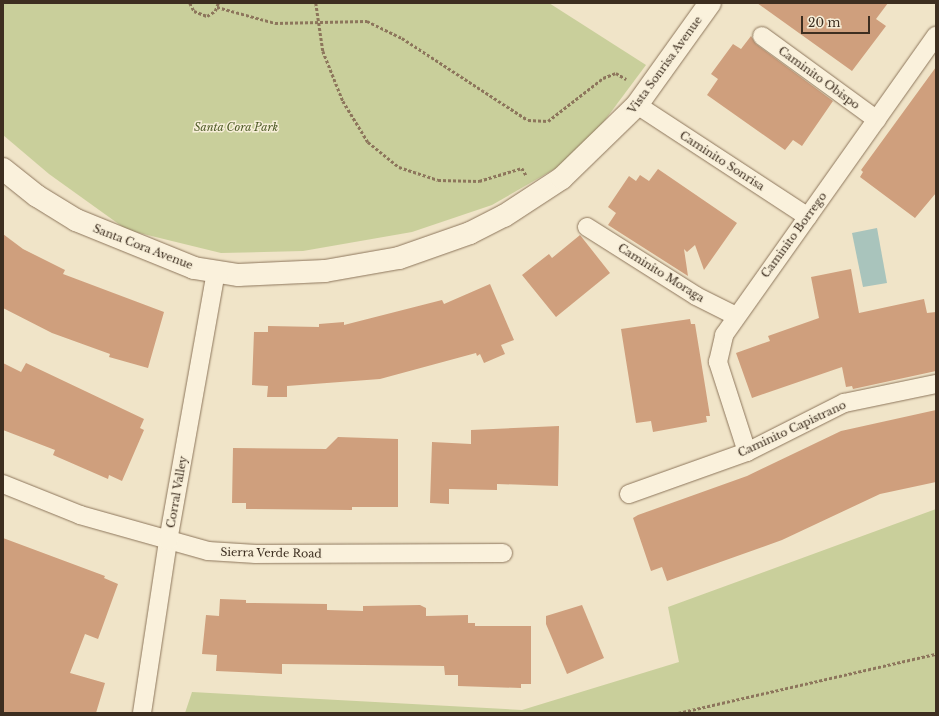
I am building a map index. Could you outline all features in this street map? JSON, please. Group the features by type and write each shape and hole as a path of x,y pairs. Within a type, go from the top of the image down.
{"street":[{"name":"Vista Sonrisa Avenue","path":"325,271 406,256 470,233 504,216 562,178 637,105 710,3"},
{"name":"Caminito Obispo","path":"762,36 877,120"},
{"name":"Caminito Borrego","path":"747,452 718,362 724,335 736,316 936,36"},
{"name":"Caminito Sonrisa","path":"637,105 808,217"},
{"name":"Santa Cora Avenue","path":"3,169 37,196 76,220 181,264 216,272 238,275 325,271"},
{"name":"Caminito Moraga","path":"587,227 696,296 736,316"},
{"name":"Corral Valley","path":"142,713 168,541 216,272"},
{"name":"Caminito Capistrano","path":"629,494 747,452 844,403 936,384"},
{"name":"Sierra Verde Road","path":"3,484 80,515 168,541 208,551 256,554 502,553"}],"path":[{"path":"190,3 194,11 202,16 211,14 217,7 218,3"},
{"path":"316,3 320,22 323,51 343,101 368,142 399,166 438,180 479,181 522,168 526,176"},
{"path":"217,7 275,22 367,21 402,38 528,120 548,121 604,78 616,73 626,78"},
{"path":"678,713 936,654"}],"green space":[{"name":"Santa Cora Park","path":"3,3 549,3 646,65 579,155 492,205 412,232 303,251 221,253 127,230 49,174 3,135"},
{"path":"936,509 936,713 185,713 192,692 522,710 679,662 668,607"}],"water":[{"path":"877,228 887,283 863,287 852,233"}],"building":[{"path":"757,3 888,3 876,19 886,26 852,71"},
{"path":"751,36 756,44 833,101 802,146 793,140 785,150 707,95 718,79 711,74 733,44 741,49"},
{"path":"936,67 936,193 915,218 860,177 863,172 861,170"},
{"path":"658,169 737,223 704,270 695,245 687,252 684,249 688,276 608,225 616,213 608,207 629,176 636,181 640,175 649,181"},
{"path":"3,234 23,249 65,270 63,274 164,312 148,368 109,357 110,354 52,333 3,308"},
{"path":"580,235 610,273 556,317 522,275 549,254 552,258"},
{"path":"851,269 859,313 924,299 927,313 936,312 936,371 853,389 852,386 846,387 842,367 752,398 736,353 770,341 768,336 819,318 811,277"},
{"path":"490,284 514,340 501,345 505,354 484,363 480,354 477,356 476,353 380,379 287,386 287,397 267,397 268,386 252,385 254,332 268,332 268,326 319,327 319,324 344,322 344,325 442,300 444,304"},
{"path":"690,319 691,324 695,324 710,416 706,416 707,422 653,432 651,421 636,423 621,329"},
{"path":"3,363 21,372 26,363 144,419 140,428 144,430 122,481 109,475 108,479 53,455 55,450 3,430"},
{"path":"936,410 936,482 880,494 782,540 667,581 662,567 651,571 633,518 638,515 747,476 841,431"},
{"path":"559,426 558,486 497,484 497,490 449,489 449,504 430,503 432,442 471,444 471,430"},
{"path":"338,437 398,439 398,507 352,507 352,510 246,509 246,503 232,503 233,448 326,449"},
{"path":"3,538 105,576 104,578 118,584 98,639 85,634 70,673 105,683 96,713 3,713"},
{"path":"220,599 246,600 246,603 327,604 327,610 363,611 363,606 420,605 426,608 426,616 468,615 468,623 475,623 475,626 531,626 531,684 521,684 521,688 458,686 458,675 445,675 444,666 282,664 282,674 216,671 217,655 202,654 206,615 219,616"},
{"path":"582,605 604,658 567,674 546,624 546,616"}]}
